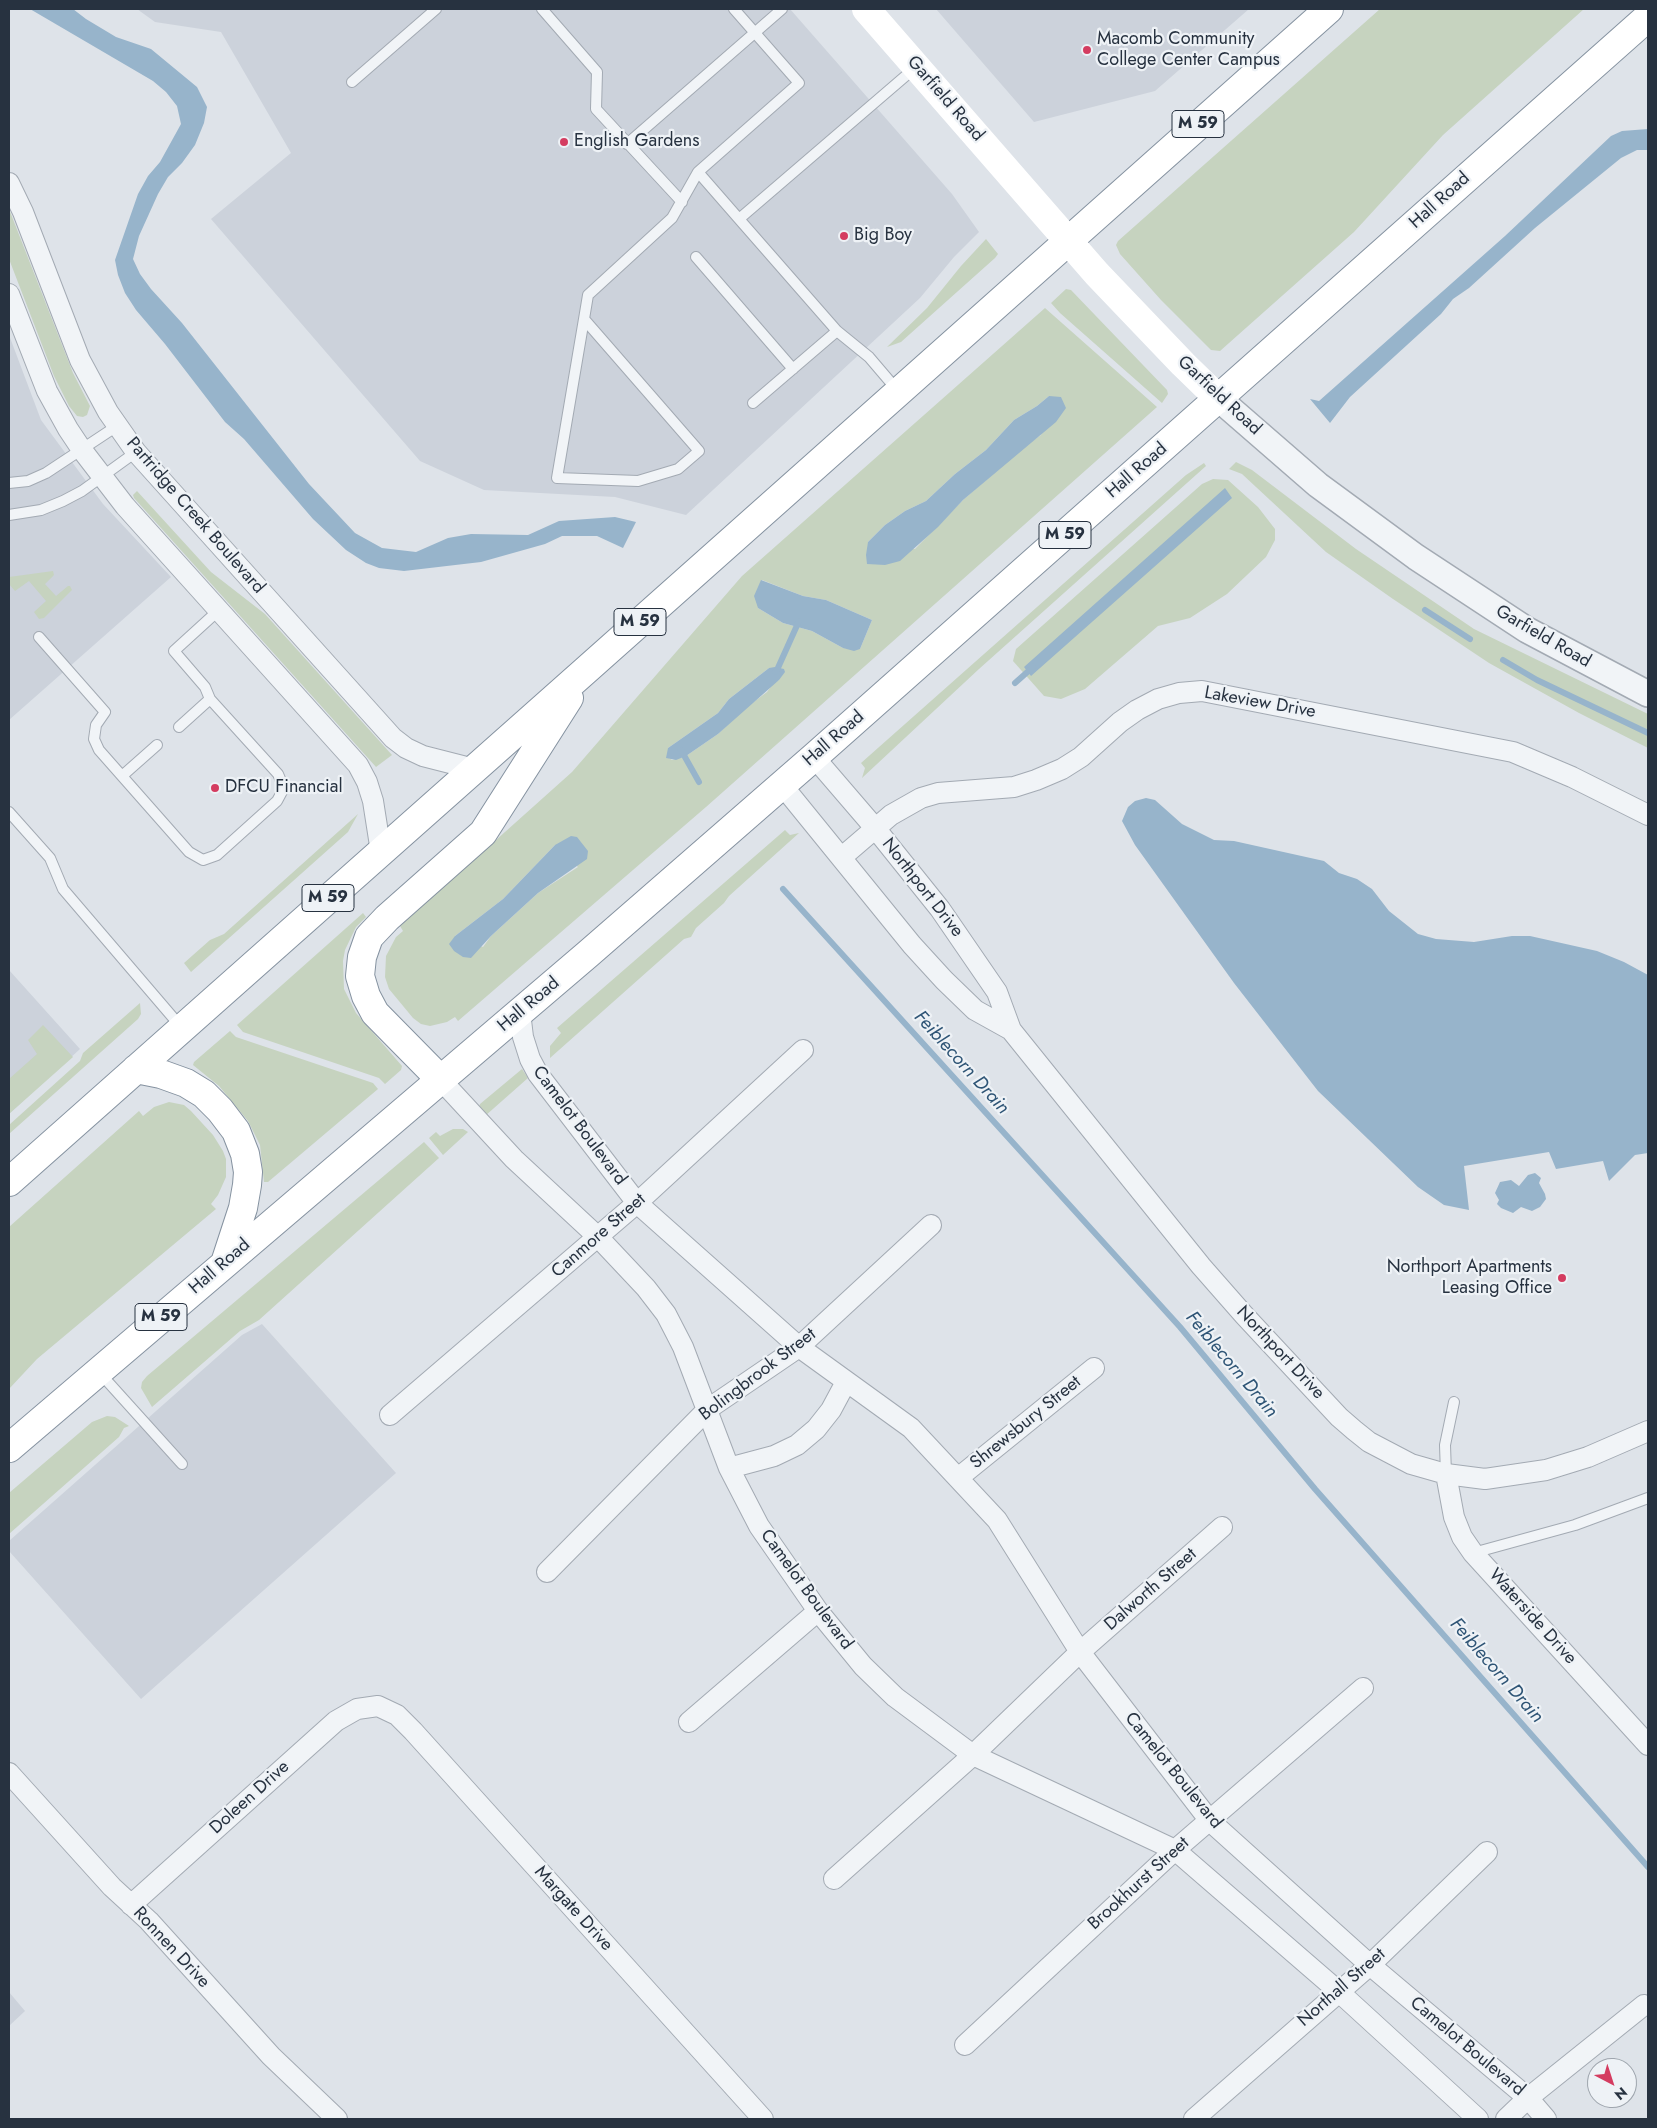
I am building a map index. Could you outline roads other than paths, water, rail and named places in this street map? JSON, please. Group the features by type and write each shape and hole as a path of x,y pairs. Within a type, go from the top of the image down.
{"main road":[{"name":"Garfield Road","path":"866,9 1068,241 1153,333 1220,398"},
{"name":"M 59","path":"9,1182 1329,9"},
{"path":"1628,35 1635,9"},
{"name":"Hall Road","path":"9,1448 520,1012 814,757 1648,17"},
{"path":"440,1079 375,1013 366,996 360,976 362,957 368,937 483,833 586,671"},
{"path":"136,1069 161,1074 186,1083 204,1094 220,1110 236,1131 245,1154 248,1172 247,1185 243,1208 224,1263"}],"street":[{"name":"Partridge Creek Boulevard","path":"9,184 23,212 80,360 103,403 136,452 393,738 406,748 423,756 474,769"},
{"path":"9,294 47,391 68,429 102,477 358,765 367,782 373,801 381,852"},
{"name":"Garfield Road","path":"1220,398 1318,485 1416,558 1527,630 1648,694"},
{"name":"Lakeview Drive","path":"842,857 898,810 922,798 954,791 1006,788 1036,780 1062,769 1081,757 1120,722 1137,710 1158,699 1179,693 1202,691 1513,752 1572,776 1648,815"},
{"name":"Northport Drive","path":"814,757 875,828 940,909 966,945 997,992 1011,1030 1207,1273 1339,1417 1369,1442 1411,1464 1446,1474 1484,1479 1546,1470 1623,1444 1648,1431"},
{"name":"Northport Drive","path":"782,784 912,945 944,980 975,1010 1011,1030"},
{"name":"Camelot Boulevard","path":"520,1012 523,1037 530,1059 538,1074 637,1203 799,1347 911,1428 997,1520 1080,1652 1210,1821 1370,1965 1528,2098 1546,2119"},
{"name":"Canmore Street","path":"390,1416 598,1238 803,1050"},
{"name":"Camelot Boulevard","path":"440,1079 514,1159 598,1238 646,1288 666,1314 708,1409 729,1468 758,1526 818,1610 863,1666 895,1697 973,1755 1175,1850 1338,1991 1478,2119"},
{"name":"Bolingbrook Street","path":"547,1572 708,1409 799,1347 931,1224"},
{"name":"Shrewsbury Street","path":"958,1478 1094,1368"},
{"path":"729,1468 774,1456 797,1445 816,1429 831,1410 846,1382"},
{"name":"Waterside Drive","path":"1446,1474 1454,1517 1462,1537 1473,1552 1648,1745"},
{"name":"Dalworth Street","path":"1080,1652 1222,1527"},
{"path":"689,1722 818,1610"},
{"path":"834,1879 973,1755 1080,1652"},
{"name":"Brookhurst Street","path":"965,2045 1175,1850 1363,1688"},
{"name":"Doleen Drive","path":"131,1905 336,1721 357,1709 378,1706"},
{"name":"Margate Drive","path":"378,1706 398,1715 413,1731 763,2119"},
{"name":"Ronnen Drive","path":"9,1773 112,1887 149,1921 271,2056 336,2119"},
{"name":"Northall Street","path":"1194,2119 1338,1991 1370,1965 1487,1852"},
{"path":"1506,2119 1528,2098 1644,2005"}],"lane":[{"path":"352,82 436,9"},
{"path":"542,9 597,72 596,109 682,202"},
{"path":"584,319 699,451 678,469 638,481 557,478 588,295 672,218 698,172 799,83 734,9"},
{"path":"627,144 782,9"},
{"path":"739,219 917,66"},
{"path":"698,172 837,331 868,357 898,391"},
{"path":"696,257 792,369"},
{"path":"753,403 837,331"},
{"path":"9,483 28,480 46,473 117,426"},
{"path":"9,515 41,510 82,491 136,452"},
{"path":"39,637 104,712 96,725 94,738 99,750 188,852 203,860 217,854 277,801 284,788 278,774 210,699 205,686 174,651 219,610"},
{"path":"179,727 210,699"},
{"path":"122,776 157,745"},
{"path":"9,812 50,858 63,889 182,1028"},
{"path":"98,1371 182,1464"},
{"path":"1446,1474 1444,1445 1454,1402"},
{"path":"1473,1552 1575,1525 1648,1498"}],"water":[{"path":"30,9 73,9 116,37 151,49 197,87 207,107 204,123 195,145 182,163 168,177 158,194 139,236 133,259 140,274 151,289 182,323 309,484 355,533 382,548 416,552 448,538 471,534 528,535 559,521 615,517 636,522 623,548 597,536 562,536 545,544 481,562 404,571 379,568 366,563 346,550 313,519 244,439 225,422 165,344 136,310 125,293 118,275 115,260 138,194 148,176 160,162 181,124 177,106 166,92 153,81"},
{"path":"1648,129 1648,150 1637,150 1621,158 1535,228 1469,288 1453,299 1441,314 1350,397 1330,423 1310,399 1319,401 1505,236 1611,136 1622,131"},
{"path":"1049,396 1061,397 1066,408 1056,422 963,500 938,527 900,561 885,565 867,564 868,542 885,525 905,511 926,501 955,474 986,450 1014,420"},
{"path":"1225,488 1232,498 1031,676 1024,667"},
{"path":"761,580 803,596 826,600 872,620 860,649 854,651 843,648 812,631 783,623 758,608 754,596"},
{"path":"769,668 784,669 785,672 779,680 718,734 686,756 676,760 666,758 668,748 718,713 729,699"},
{"path":"1146,798 1155,800 1182,824 1214,840 1234,841 1324,861 1339,873 1357,879 1372,889 1389,911 1418,934 1436,939 1474,942 1512,936 1530,936 1597,951 1624,962 1648,975 1648,1153 1635,1155 1609,1181 1603,1161 1556,1169 1549,1152 1464,1166 1469,1210 1444,1205 1418,1187 1318,1091 1234,983 1135,845 1122,821 1128,807 1135,801"},
{"path":"571,836 577,837 588,851 587,859 538,893 491,936 471,958 463,957 454,951 449,944 455,936 503,899 555,845"},
{"path":"1535,1173 1541,1178 1539,1183 1546,1199 1540,1207 1532,1211 1521,1207 1513,1213 1501,1208 1497,1204 1499,1200 1495,1193 1500,1182 1511,1180 1519,1186 1528,1175"}],"waterway":[{"path":"1425,610 1470,639"},
{"name":"Feiblecorn Drain","path":"775,672 799,621"},
{"path":"1503,660 1537,680 1648,733"},
{"path":"1015,683 1033,667"},
{"name":"Feiblecorn Drain","path":"681,750 699,782"},
{"name":"Feiblecorn Drain","path":"783,889 1180,1327 1315,1489 1648,1867"}],"place":[{"name":"Macomb Community College Center Campus","path":"1087,50"},
{"name":"English Gardens","path":"564,142"},
{"name":"Big Boy","path":"844,236"},
{"name":"DFCU Financial","path":"215,788"},
{"name":"Northport Apartments Leasing Office","path":"1562,1278"}]}
